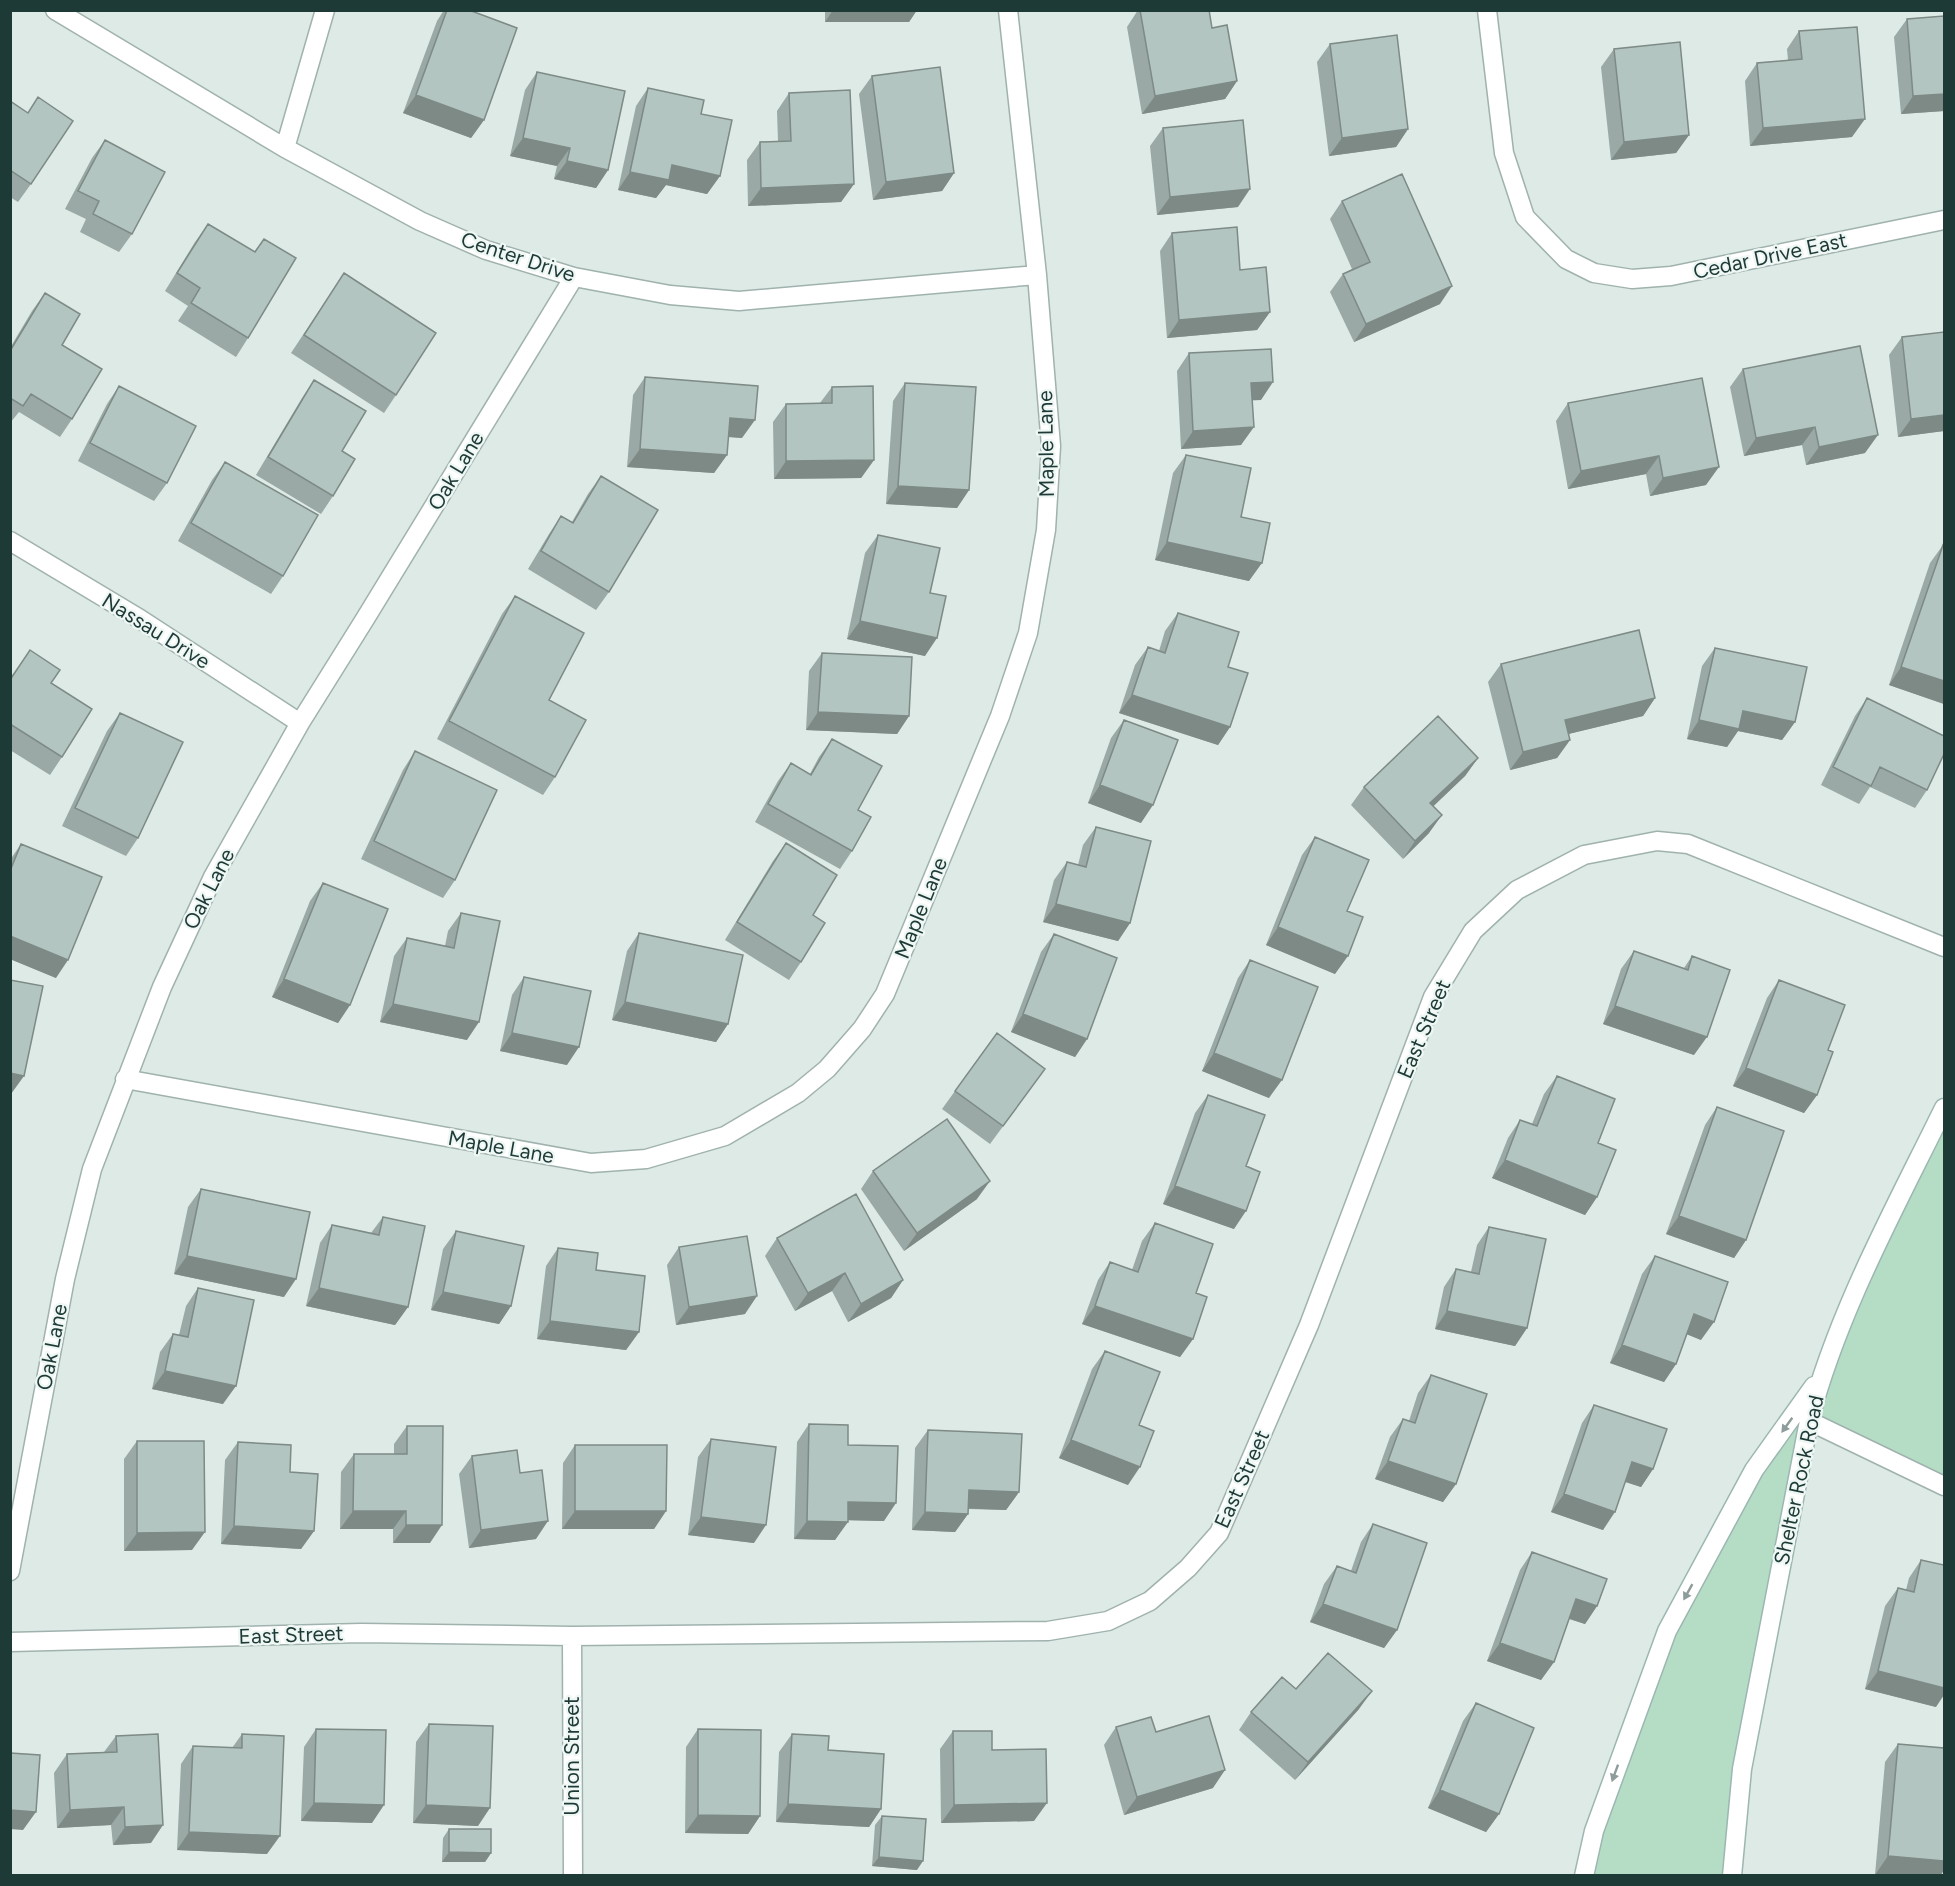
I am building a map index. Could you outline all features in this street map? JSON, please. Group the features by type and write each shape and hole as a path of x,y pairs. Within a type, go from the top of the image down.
{"street":[{"name":"Center Drive","path":"55,10 285,148 358,189 486,250 574,277 670,295 739,301 1037,275"},
{"path":"285,148 325,10"},
{"name":"Maple Lane","path":"125,1079 591,1163 646,1159 725,1136 798,1093 827,1069 862,1029 885,994 1000,716 1028,633 1046,530 1051,446 1037,275 1008,10"},
{"name":"Cedar Drive East","path":"1487,10 1504,153 1525,217 1566,259 1594,273 1632,279 1671,276 1944,220"},
{"name":"Oak Lane","path":"10,1571 65,1279 92,1170 162,987 213,877 300,723 574,277"},
{"name":"Nassau Drive","path":"10,541 140,619 300,723"},
{"name":"East Street","path":"10,1642 361,1633 572,1636 1048,1631 1108,1621 1150,1600 1188,1568 1219,1533 1309,1324 1433,997 1473,932 1517,890 1584,855 1657,841 1688,844 1944,947"},
{"name":"Shelter Rock Road","path":"1732,1875 1742,1769 1809,1421 1821,1377 1871,1256 1944,1108"},
{"path":"1584,1875 1594,1831 1666,1631 1754,1470 1821,1377"},
{"path":"1809,1421 1944,1486"},
{"name":"Union Street","path":"572,1636 573,1875"}],"green space":[{"path":"1944,1108 1944,1486 1813,1423 1745,1772 1737,1875 1584,1876 1667,1631 1821,1377"}],"building":[{"path":"447,10 469,10 517,28 484,120 416,95"},
{"path":"1140,10 1209,10 1212,28 1227,25 1237,81 1155,96"},
{"path":"1944,16 1944,94 1913,96 1907,19"},
{"path":"1857,27 1865,119 1763,128 1757,63 1802,59 1799,31"},
{"path":"1397,35 1408,129 1342,138 1330,44"},
{"path":"1680,42 1689,135 1624,142 1614,49"},
{"path":"940,67 954,173 886,182 872,76"},
{"path":"537,72 625,91 608,170 567,161 570,148 523,138"},
{"path":"648,88 704,100 701,114 732,120 720,176 672,165 669,180 630,172"},
{"path":"850,90 854,184 761,188 760,142 791,141 789,93"},
{"path":"38,97 73,121 31,184 10,170 10,101 28,113"},
{"path":"1243,120 1250,189 1170,197 1163,128"},
{"path":"105,140 165,172 132,234 93,214 99,201 78,191"},
{"path":"1402,174 1452,286 1366,324 1343,274 1370,262 1342,201"},
{"path":"208,224 255,252 264,239 296,258 248,338 191,303 200,288 177,273"},
{"path":"1237,227 1240,270 1266,267 1270,312 1179,320 1172,233"},
{"path":"344,273 436,333 396,395 304,335"},
{"path":"45,293 80,314 62,345 102,369 72,419 31,394 23,406 10,398 10,351"},
{"path":"1944,332 1944,415 1911,419 1902,337"},
{"path":"1860,346 1878,435 1819,447 1815,427 1756,438 1743,369"},
{"path":"1271,349 1273,382 1251,383 1254,427 1193,431 1189,353"},
{"path":"645,377 758,386 755,420 730,418 727,455 640,449"},
{"path":"1702,378 1719,467 1663,478 1659,456 1581,471 1568,403"},
{"path":"314,380 366,411 342,451 355,459 333,496 268,457"},
{"path":"905,383 976,387 969,490 898,486"},
{"path":"119,386 196,426 167,483 90,443"},
{"path":"873,386 874,460 786,461 786,404 832,403 832,387"},
{"path":"1186,455 1251,468 1241,517 1270,523 1262,563 1167,542"},
{"path":"225,462 318,515 283,576 191,523"},
{"path":"601,476 658,510 609,592 541,551 561,516 573,523"},
{"path":"878,535 940,548 930,593 946,596 937,638 860,621"},
{"path":"1944,546 1944,681 1901,667"},
{"path":"515,596 584,633 549,700 586,720 555,777 449,721"},
{"path":"1178,613 1239,632 1228,667 1248,673 1230,727 1132,695 1148,647 1165,653"},
{"path":"1639,630 1655,698 1565,720 1570,740 1523,752 1501,664"},
{"path":"1715,648 1807,667 1795,722 1743,711 1739,729 1699,720"},
{"path":"30,650 60,670 51,683 92,709 62,757 10,724 10,680"},
{"path":"822,653 912,657 909,716 818,712"},
{"path":"1867,698 1944,736 1944,754 1927,790 1880,767 1871,786 1833,767"},
{"path":"120,713 183,742 138,838 75,808"},
{"path":"1438,716 1478,758 1430,803 1442,815 1415,841 1364,787"},
{"path":"1124,720 1178,740 1153,805 1100,785"},
{"path":"832,739 882,766 858,810 871,817 852,851 768,804 791,763 811,775"},
{"path":"415,751 497,790 455,880 374,841"},
{"path":"1096,827 1151,841 1130,923 1056,904 1067,862 1086,867"},
{"path":"1315,837 1369,860 1347,911 1363,917 1348,956 1278,927"},
{"path":"786,843 837,875 813,915 825,923 801,962 737,922"},
{"path":"21,844 102,877 68,960 10,936 10,871"},
{"path":"323,883 388,909 350,1005 284,979"},
{"path":"461,913 500,921 479,1022 393,1004 407,938 454,948"},
{"path":"639,933 743,955 728,1024 625,1002"},
{"path":"1054,934 1117,958 1087,1039 1023,1014"},
{"path":"1634,951 1688,970 1692,956 1730,970 1707,1037 1615,1006"},
{"path":"1250,960 1318,987 1282,1080 1214,1053"},
{"path":"524,977 591,991 579,1047 512,1033"},
{"path":"10,980 43,986 24,1076 10,1073"},
{"path":"1779,980 1845,1005 1828,1050 1833,1052 1817,1095 1746,1068"},
{"path":"997,1033 1045,1069 1003,1126 955,1091"},
{"path":"1557,1076 1615,1099 1598,1143 1616,1150 1597,1197 1505,1160 1520,1120 1537,1126"},
{"path":"1208,1095 1265,1115 1246,1166 1260,1172 1246,1211 1175,1186"},
{"path":"1717,1107 1784,1131 1746,1240 1679,1216"},
{"path":"947,1119 990,1181 917,1233 873,1171"},
{"path":"201,1189 310,1212 296,1279 187,1256"},
{"path":"856,1194 903,1280 861,1304 845,1273 808,1293 777,1238"},
{"path":"383,1217 425,1226 408,1307 319,1288 332,1225 379,1235"},
{"path":"1155,1223 1213,1244 1196,1293 1207,1297 1193,1339 1095,1306 1110,1262 1138,1272"},
{"path":"1489,1227 1546,1239 1527,1328 1447,1311 1456,1269 1479,1274"},
{"path":"456,1231 524,1246 511,1306 443,1292"},
{"path":"747,1236 757,1296 689,1307 679,1247"},
{"path":"558,1248 598,1253 596,1270 645,1276 639,1332 550,1321"},
{"path":"1655,1256 1728,1282 1714,1322 1694,1314 1676,1364 1622,1345"},
{"path":"198,1288 254,1300 236,1386 165,1371 173,1334 188,1337"},
{"path":"1105,1351 1160,1372 1139,1425 1154,1431 1140,1467 1071,1440"},
{"path":"1431,1375 1487,1394 1456,1484 1388,1461 1403,1419 1415,1423"},
{"path":"1594,1405 1667,1429 1653,1469 1632,1462 1615,1512 1564,1494"},
{"path":"809,1424 848,1425 848,1445 898,1446 896,1503 848,1502 848,1522 807,1521"},
{"path":"407,1426 443,1426 442,1525 406,1525 406,1511 353,1511 354,1454 407,1454"},
{"path":"928,1430 1022,1434 1019,1492 969,1490 968,1514 925,1512"},
{"path":"711,1439 776,1447 766,1525 701,1517"},
{"path":"137,1441 204,1441 205,1532 137,1533"},
{"path":"238,1442 291,1445 290,1472 318,1474 314,1531 234,1526"},
{"path":"575,1445 667,1445 666,1511 575,1511"},
{"path":"517,1450 520,1473 542,1470 548,1521 481,1530 472,1456"},
{"path":"1373,1524 1427,1543 1397,1630 1323,1604 1337,1566 1356,1573"},
{"path":"1532,1552 1607,1579 1597,1606 1576,1599 1554,1662 1500,1643"},
{"path":"1921,1560 1944,1565 1944,1688 1878,1671 1898,1588 1914,1592"},
{"path":"1328,1653 1372,1691 1308,1762 1251,1712 1282,1677 1296,1689"},
{"path":"1476,1703 1534,1728 1499,1814 1440,1790"},
{"path":"1209,1716 1225,1770 1137,1797 1116,1727 1151,1717 1156,1732"},
{"path":"429,1724 493,1726 490,1808 426,1805"},
{"path":"316,1729 386,1730 384,1805 314,1803"},
{"path":"698,1729 761,1730 760,1816 698,1815"},
{"path":"953,1731 992,1731 992,1750 1046,1749 1047,1803 954,1805"},
{"path":"158,1734 163,1825 125,1827 124,1807 70,1810 67,1754 117,1752 116,1736"},
{"path":"242,1734 284,1736 280,1836 189,1832 193,1746 242,1748"},
{"path":"792,1734 829,1736 828,1750 884,1754 881,1809 788,1804"},
{"path":"1898,1744 1944,1748 1944,1861 1888,1856"},
{"path":"10,1753 40,1755 36,1812 10,1810"},
{"path":"882,1816 926,1819 923,1861 879,1857"},
{"path":"449,1829 491,1829 491,1853 449,1852"}]}
